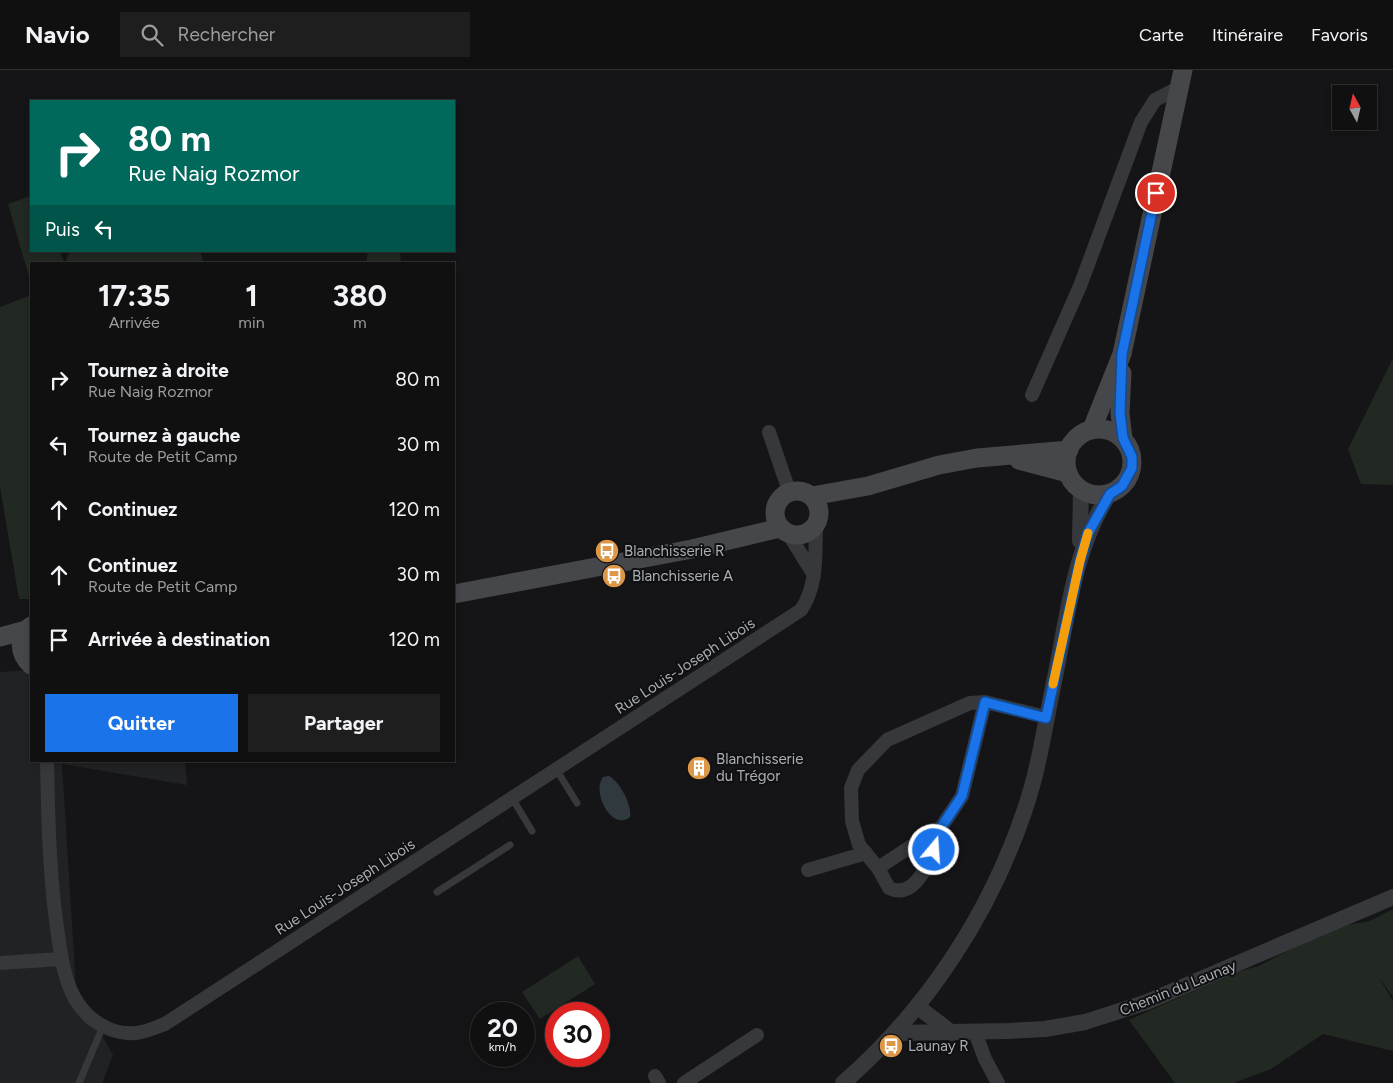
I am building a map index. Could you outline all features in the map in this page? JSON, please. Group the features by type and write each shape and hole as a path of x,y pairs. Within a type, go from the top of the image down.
{"main road":[{"path":"1122,354 1120,413 1123,438 1132,457 1132,468 1122,486 1110,494 1099,495 1081,490 1068,473 1066,460 1068,450 1074,441 1092,429 1122,354 1182,79"},
{"path":"1092,429 1105,430 1123,438"},
{"path":"812,496 868,486 939,465 977,458 1008,457 1068,450"},
{"path":"1008,457 1068,473"},
{"path":"455,594 784,531 800,535 812,530 818,520 868,486"},
{"path":"784,531 775,519 774,509 778,499 789,491 803,491 812,496 816,501 818,520"},
{"path":"715,543 760,520 774,509"},
{"path":"0,637 29,628"},
{"path":"27,660 20,646 29,628"},
{"path":"0,649 27,660"}],"street":[{"path":"1032,394 1080,286 1141,122 1155,100 1182,79"},
{"path":"769,432 789,491"},
{"path":"1080,561 1081,490"},
{"path":"843,1083 896,1033 938,980 986,901 1006,857 1026,808 1080,561 1096,514 1110,494"},
{"name":"Rue Louis-Joseph Libois","path":"47,762 49,863 61,959 70,992 87,1016 103,1026 119,1032 135,1033 165,1024 801,610 808,600 814,575 818,520"},
{"path":"784,531 814,575"},
{"path":"985,702 962,796 942,826 930,859 916,883 908,889 902,892 889,888 878,868 855,835 852,821 851,788 858,770 887,740 970,703 985,702 1046,718"},
{"path":"878,868 942,826"},
{"path":"808,870 866,853"},
{"name":"Chemin du Launay","path":"896,1033 952,1033 1045,1029 1085,1022 1122,1011 1393,897"},
{"path":"0,963 61,959"},
{"path":"918,1007 952,1033"},
{"path":"975,1032 984,1059 998,1083"},
{"path":"684,1083 757,1035"}],"lane":[{"path":"556,769 577,803"},
{"path":"512,798 532,830"},
{"path":"437,892 510,845"},
{"path":"79,1083 103,1026"}],"shaded area":[{"path":"30,196 30,252 60,252 64,262 30,262 30,281 8,204"},
{"path":"70,252 200,252 203,262 65,262"},
{"path":"368,252 400,252 401,262 366,262"},
{"path":"30,295 30,599 19,599 0,487 0,307"},
{"path":"1393,358 1393,485 1361,484 1348,449"},
{"path":"30,670 30,762 185,762 187,785 62,764 76,988 113,1055 102,1083 0,1083 0,672"},
{"path":"609,776 621,788 629,806 630,817 623,820 616,819 610,815 602,800 600,784 603,777"},
{"path":"1393,909 1393,997 1378,976 1393,1001 1393,1051 1323,1034 1271,1069 1234,1083 1175,1083 1129,1020 1236,972 1259,966 1297,946 1347,925 1370,921"},
{"path":"578,956 595,984 567,1002 545,1002 545,1016 540,1019 535,1012 535,1002 529,1002 522,992"}],"slow traffic":[{"path":"1053,684 1088,533"}],"place":[{"name":"Blanchisserie R","path":"607,551"},
{"name":"Blanchisserie A","path":"614,576"},
{"name":"Blanchisserie du Trégor","path":"699,768"},
{"name":"Launay R","path":"891,1046"}],"route":[{"path":"934,850 942,826 962,796 985,702 1037,714 1046,718 1080,561 1088,533 1096,514 1110,494 1122,486 1129,478 1132,468 1132,457 1129,447 1123,438 1120,413 1122,354 1156,193"}]}
